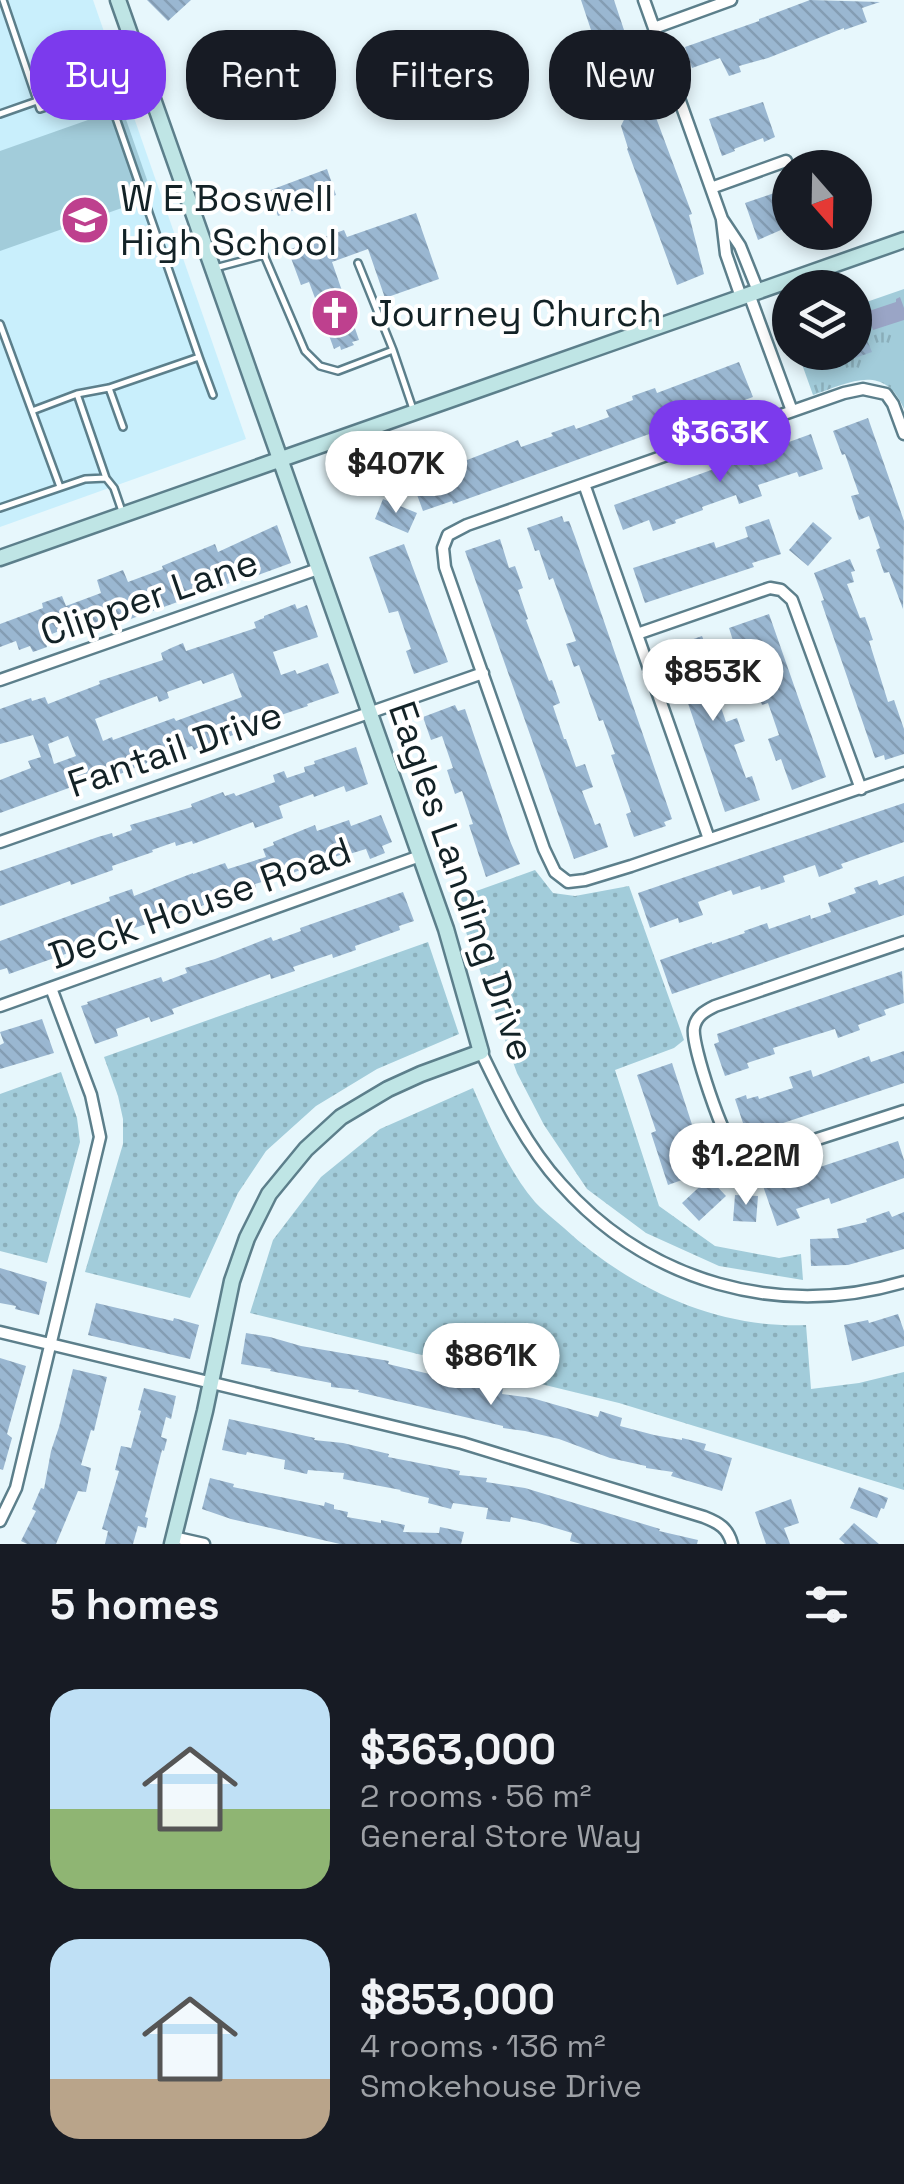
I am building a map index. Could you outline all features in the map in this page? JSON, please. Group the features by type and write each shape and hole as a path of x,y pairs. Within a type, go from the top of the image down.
{"street":[{"name":"Eagles Landing Drive","path":"118,0 446,929 482,1052 539,1156 592,1216 622,1240 678,1270 721,1285 774,1296 824,1296 904,1282"},
{"path":"644,0 722,219 726,254 749,294"},
{"path":"654,28 731,0"},
{"path":"711,188 772,166"},
{"path":"722,219 740,246 749,294 792,411"},
{"path":"0,558 904,240"},
{"path":"904,434 886,394 864,389 844,393 468,525 448,535 443,548 446,567 544,850 555,872 568,882 630,866 904,774"},
{"path":"584,484 709,840"},
{"name":"Clipper Lane","path":"0,680 318,570"},
{"path":"637,634 770,588 781,590 792,600 861,788"},
{"name":"Fantail Drive","path":"0,842 482,673"},
{"name":"Deck House Road","path":"0,1006 420,856"},
{"path":"904,942 715,1006 696,1021 693,1032 694,1045 730,1146 740,1156 753,1158 774,1153 904,1110"},
{"path":"0,1521 16,1488 100,1138 91,1094 51,988"},
{"path":"204,1544 172,1540 232,1280 269,1194 306,1150 341,1117 388,1088 482,1052"},
{"path":"0,1332 462,1444 686,1511 722,1525 732,1544"}],"lane":[{"path":"3,0 30,79"},
{"path":"0,114 30,103"},
{"path":"117,120 213,394"},
{"path":"212,269 264,255 305,351 320,366 338,372 393,350"},
{"path":"358,263 415,413"},
{"path":"0,324 60,488"},
{"path":"32,412 199,356"},
{"path":"109,388 124,427"},
{"path":"77,394 123,515"},
{"path":"0,508 85,478 106,478"}],"shaded area":[{"name":"W E Boswell High School","path":"0,0 93,0 103,30 30,30 30,120 135,120 246,439 0,527"},
{"path":"900,297 904,320 873,330 872,310"}],"green space":[{"path":"88,120 126,120 153,197 0,251 0,151"},
{"path":"904,289 904,409 896,394 876,381 852,382 813,395 804,370 872,370 872,300"},
{"path":"535,870 553,893 575,896 629,886 684,1040 674,1048 615,1070 659,1206 715,1246 779,1258 801,1254 803,1280 719,1266 646,1233 587,1189 544,1125 517,1073 454,899"},
{"path":"428,942 459,1034 377,1069 316,1106 266,1151 238,1193 190,1298 85,1272 123,1144 118,1096 104,1057"},
{"path":"61,1072 77,1118 80,1142 47,1263 0,1251 0,1094"},
{"path":"473,1088 508,1162 535,1202 589,1250 617,1269 645,1286 707,1312 739,1320 806,1325 811,1389 904,1372 904,1490 619,1403 250,1313 273,1240 321,1177 380,1129"}],"building":[{"path":"147,0 191,0 168,21"},
{"path":"581,0 614,0 624,30 591,30"},
{"path":"810,0 880,2 862,8 867,22 739,66 741,72 729,76 720,58 692,68 691,45"},
{"path":"763,102 775,137 764,142 763,138 722,156 709,119"},
{"path":"624,120 657,120 692,214 689,215 704,274 677,285 621,126"},
{"path":"327,169 336,195 278,216 268,191"},
{"path":"772,194 772,234 758,240 745,203"},
{"path":"416,213 439,279 385,298 368,249 332,262 359,340 341,350 340,346 334,349 309,282 301,285 288,250 344,230 347,237"},
{"path":"739,362 753,397 453,504 452,501 423,511 412,481 441,471 439,464 460,456 462,462 518,440 521,447 574,425 576,429 609,417 606,410 633,400 632,396 655,388 657,393"},
{"path":"868,418 904,521 903,609 889,572 884,573 869,516 859,520 851,496 859,494 833,431"},
{"path":"811,434 823,469 799,477 797,472 758,485 762,496 739,504 736,495 653,531 649,520 623,530 614,505"},
{"path":"383,499 417,513 408,533 375,519"},
{"path":"562,516 564,522 569,521 575,537 672,819 664,822 666,826 634,837 626,814 631,812 611,755 615,754 579,665 574,667 566,644 576,641 553,578 549,580 527,528"},
{"path":"769,519 781,554 752,563 754,567 645,603 633,568 714,542 716,548 748,537 745,527"},
{"path":"813,522 832,538 808,566 789,550"},
{"path":"277,525 291,563 250,578 248,573 114,625 112,622 83,633 80,623 44,637 47,647 33,652 30,646 19,650 16,641 0,647 0,624 43,608 42,603 62,596 66,606 101,593 97,580 123,570 128,582 215,544 218,552"},
{"path":"500,539 509,568 515,566 523,588 518,590 526,620 560,703 553,706 564,739 576,767 585,764 593,787 582,791 608,847 574,859 465,551"},
{"path":"404,544 448,662 414,674 406,651 411,649 398,611 389,613 369,557"},
{"path":"850,559 854,582 847,584 873,640 869,641 888,702 894,700 904,729 904,754 885,760 884,755 875,758 814,573"},
{"path":"295,604 297,609 307,605 318,637 273,652 281,675 328,663 339,693 194,750 192,746 178,750 101,782 99,777 0,813 0,780 31,768 28,761 41,757 33,735 0,744 0,709 31,698 32,701 45,697 48,704 100,684 99,681 163,660 161,653 183,643 186,651 256,628 254,622","holes":["233,673 242,697 103,741 95,719 157,696 159,702 169,698 167,692","68,736 76,756 54,764 48,744"]},
{"path":"769,614 826,777 792,790 781,759 776,761 768,739 779,735 768,703 762,705 744,647 736,650 729,628"},
{"path":"702,636 722,687 715,690 726,722 737,718 745,741 734,745 746,778 752,776 760,800 725,812 668,648"},
{"path":"455,705 458,711 465,709 520,864 486,877 462,791 455,794 447,770 453,768 442,736 431,740 423,717"},
{"path":"356,747 368,784 346,792 344,786 314,797 313,794 279,806 283,818 255,828 253,822 193,844 192,841 176,846 175,842 112,866 113,870 0,906 0,871 98,837 112,833 113,837 132,830 130,825 192,807 191,804 223,792 225,796 236,796 275,782 273,775 284,771 287,778 305,772 304,767 315,764 314,761"},
{"path":"904,803 904,842 841,864 843,868 819,877 815,865 783,876 785,882 761,890 760,886 733,895 731,890 698,902 703,915 679,923 678,918 650,928 638,893"},
{"path":"381,815 392,842 382,846 385,853 370,859 366,849 345,853 9,974 7,968 0,970 0,941 110,901 109,897 132,889 134,896 225,863 228,869 266,857 263,849 274,845 273,842 315,825 317,831 349,820 351,826"},
{"path":"904,876 904,915 672,994 660,960 767,923 769,929 810,915 811,919 831,912 828,903 856,893 854,888"},
{"path":"403,892 414,921 399,926 400,930 333,958 332,954 293,967 295,971 271,979 270,974 172,1009 174,1014 151,1022 149,1017 116,1029 118,1036 95,1044 81,1006 87,1002 161,977 163,982 187,973 185,968 271,937 276,940"},
{"path":"902,971 904,1003 884,1010 886,1015 858,1025 860,1030 838,1038 835,1029 773,1048 775,1054 747,1063 749,1068 725,1076 714,1044 719,1042 717,1034"},
{"path":"42,1019 54,1053 0,1069 0,1045 4,1043 0,1032"},
{"path":"904,1051 904,1083 746,1132 735,1099 746,1095 747,1099 759,1099 793,1088 789,1077 811,1070 813,1077 869,1056 871,1062"},
{"path":"672,1063 704,1172 668,1185 651,1133 656,1131 637,1075"},
{"path":"898,1141 904,1178 831,1204 829,1198 796,1209 800,1218 777,1226 763,1186"},
{"path":"709,1178 726,1196 699,1221 682,1203"},
{"path":"735,1195 758,1196 756,1222 733,1221"},
{"path":"889,1211 892,1217 904,1212 904,1249 848,1265 811,1266 810,1239 839,1238 837,1229 867,1222 866,1219"},
{"path":"0,1268 47,1282 39,1315 0,1303"},
{"path":"96,1303 199,1325 190,1359 88,1335"},
{"path":"898,1314 904,1346 852,1361 844,1325 868,1320 869,1323"},
{"path":"246,1333 389,1361 388,1364 503,1389 502,1394 532,1398 598,1417 600,1411 622,1418 620,1426 706,1444 704,1450 732,1458 722,1491 671,1476 673,1472 610,1458 559,1439 241,1364"},
{"path":"0,1358 26,1366 7,1434 12,1438 3,1470 0,1469"},
{"path":"73,1369 107,1377 81,1465 91,1468 86,1492 78,1491 56,1544 27,1544 21,1541 36,1511 32,1509 41,1488 44,1489"},
{"path":"144,1388 176,1396 171,1419 166,1417 161,1437 167,1439 145,1517 146,1528 138,1526 133,1544 105,1544 108,1531 102,1529 119,1471 115,1470 121,1446 131,1448"},
{"path":"229,1419 460,1471 459,1475 487,1478 486,1482 525,1488 698,1540 697,1544 581,1544 570,1541 572,1533 539,1523 511,1517 510,1522 486,1519 488,1508 453,1503 451,1509 401,1490 343,1479 344,1473 308,1470 307,1474 284,1469 285,1460 222,1450"},
{"path":"210,1478 266,1494 324,1506 325,1502 348,1512 347,1517 405,1525 403,1532 439,1533 440,1527 464,1532 461,1544 340,1544 202,1509"},
{"path":"859,1487 888,1498 877,1518 850,1508"},
{"path":"791,1499 799,1523 784,1528 790,1544 766,1544 755,1512"},
{"path":"854,1523 879,1544 845,1544 839,1539"}],"place":[{"name":"W E Boswell High School","path":"85,220"},
{"name":"Journey Church","path":"335,313"}]}
